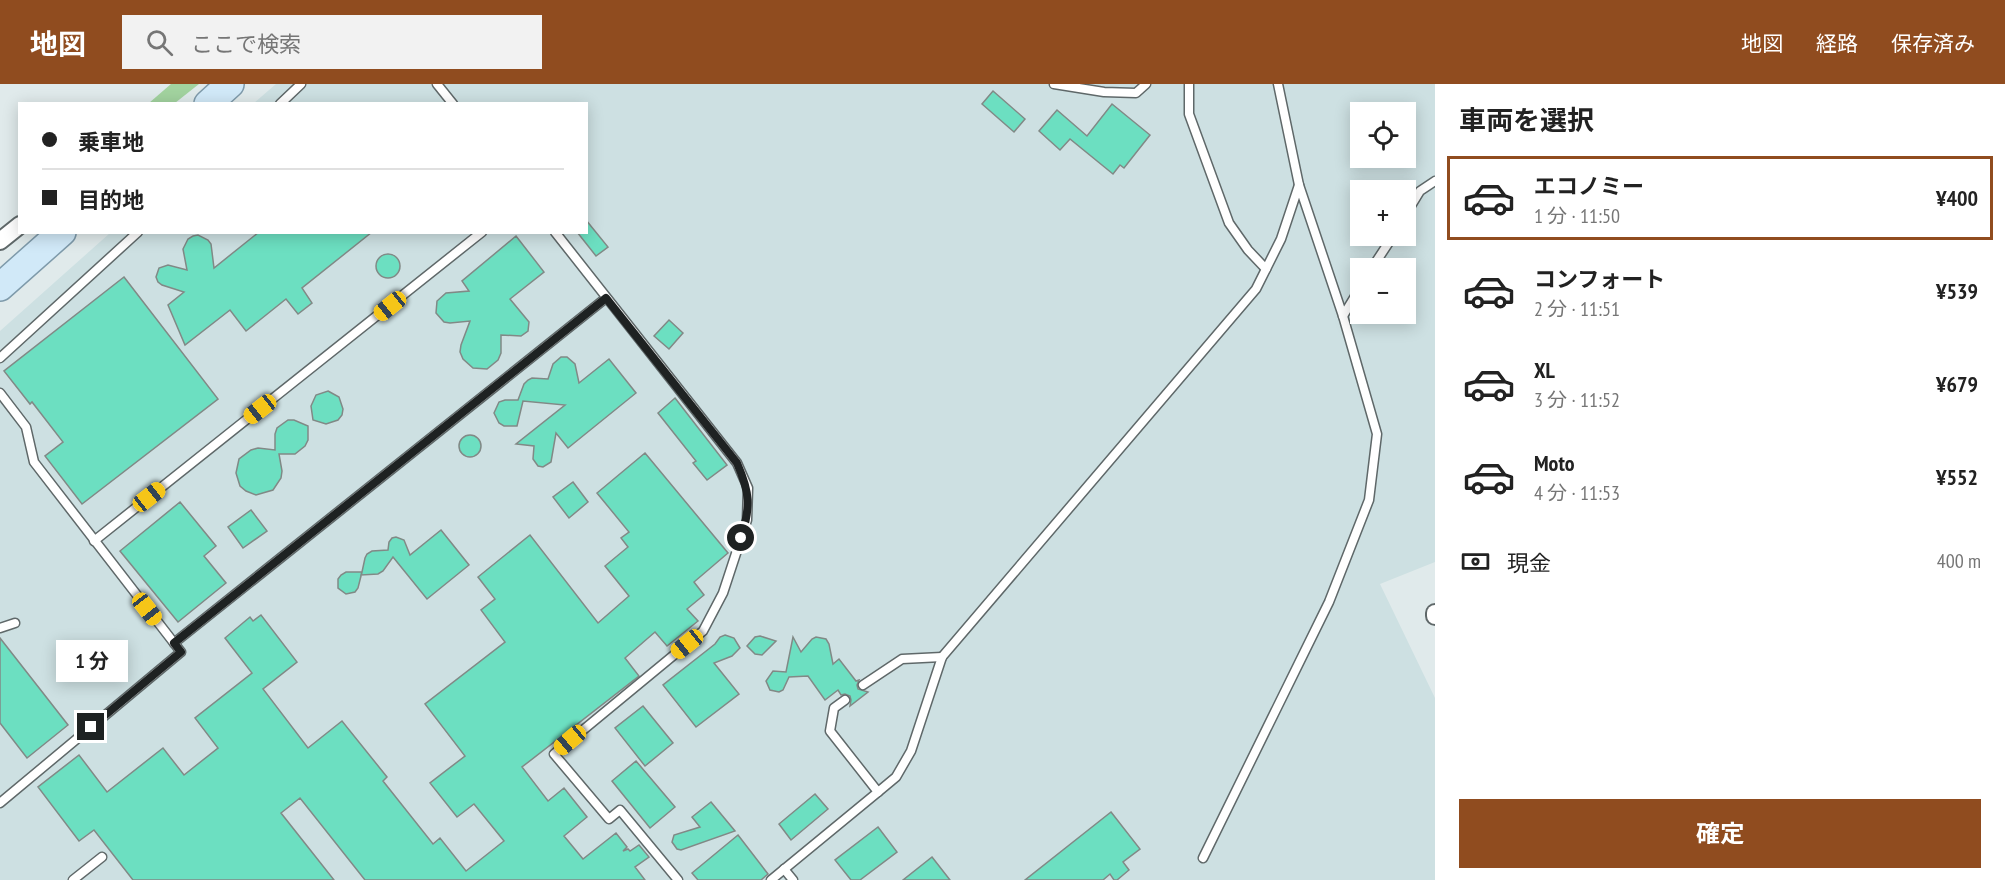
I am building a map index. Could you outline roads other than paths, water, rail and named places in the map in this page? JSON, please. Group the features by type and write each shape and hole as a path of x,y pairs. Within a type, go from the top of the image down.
{"main road":[{"path":"210,102 231,84"},
{"path":"0,287 60,234"}],"street":[{"path":"0,241 18,227"}],"lane":[{"path":"282,102 301,84"},
{"path":"437,84 451,102"},
{"path":"1054,84 1104,92 1137,93 1146,84"},
{"path":"1189,84 1189,114 1229,223 1248,250 1266,269"},
{"path":"1203,858 1329,602 1369,500 1377,434 1343,316 1299,185 1278,84"},
{"path":"1416,198 1420,191 1435,181"},
{"path":"771,880 897,777 911,751 942,657 1256,289 1281,239 1299,185"},
{"path":"0,358 136,234"},
{"path":"94,541 479,234"},
{"path":"557,234 737,463 748,488 747,520 723,593 703,630 554,754 609,819 620,810 678,880"},
{"path":"174,643 606,298"},
{"path":"1343,316 1350,304"},
{"path":"0,393 26,427 34,462 181,652 0,803"},
{"path":"0,628 15,623"},
{"path":"863,686 902,659 942,657"},
{"path":"845,700 834,708 830,731 878,792"},
{"path":"73,880 102,857"},
{"path":"784,869 793,880"}]}
